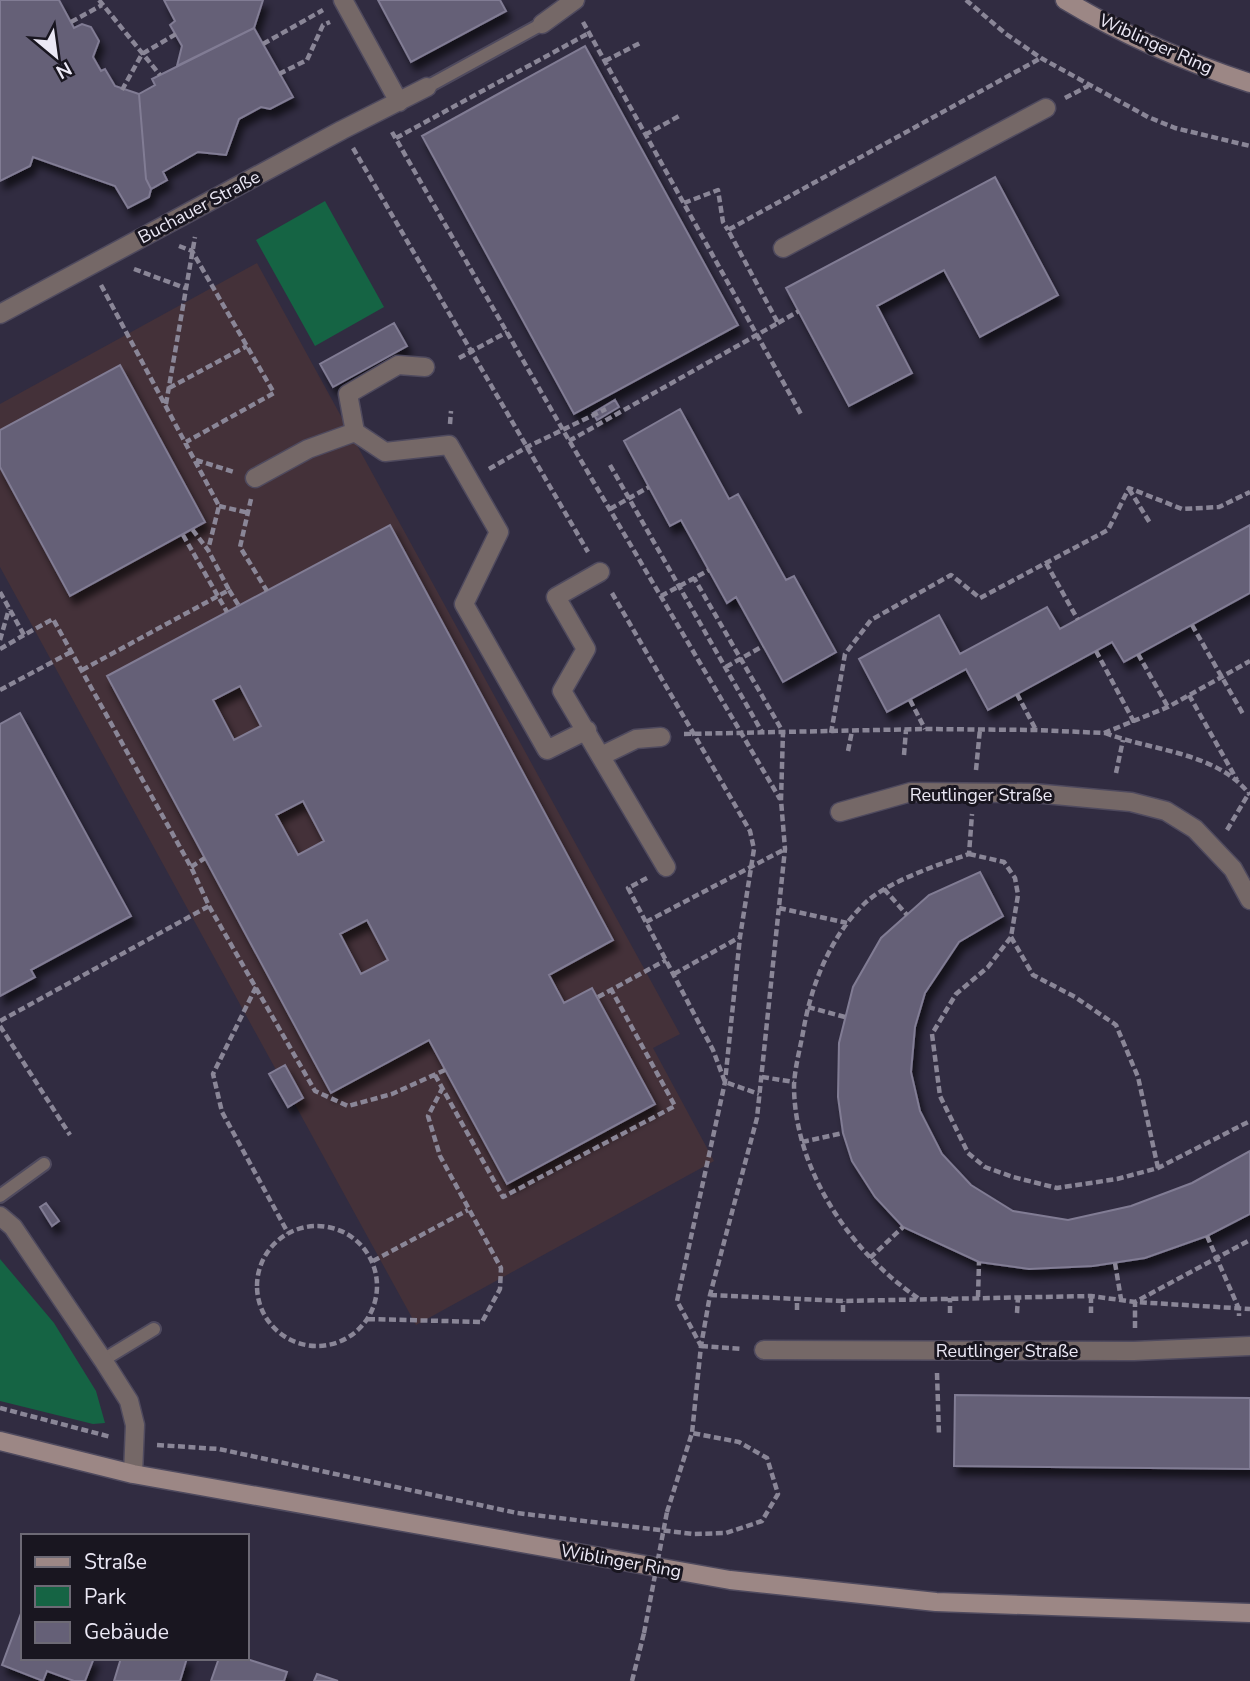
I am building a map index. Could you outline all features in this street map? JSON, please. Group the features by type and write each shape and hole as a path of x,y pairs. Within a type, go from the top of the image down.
{"main road":[{"name":"Wiblinger Ring","path":"1065,0 1101,21 1164,51 1250,83"},
{"name":"Wiblinger Ring","path":"0,1441 133,1474 730,1580 936,1602 1250,1613"}],"street":[{"name":"Buchauer Straße","path":"542,24 573,1"},
{"path":"337,3 399,102"},
{"name":"Buchauer Straße","path":"0,314 427,87"},
{"path":"783,248 1046,108"},
{"path":"425,367 398,365 348,394 355,432 385,452 449,445 499,532 464,604 547,750 587,730"},
{"path":"256,478 308,449 355,432"},
{"path":"600,572 556,597 586,649 562,691 666,867"},
{"path":"601,756 636,739 661,737"},
{"name":"Reutlinger Straße","path":"840,812 912,792 1033,793 1131,802 1166,811 1195,829 1233,869 1250,900"},
{"path":"0,1216 13,1227 129,1401 135,1425 133,1474"},
{"name":"Reutlinger Straße","path":"764,1350 1134,1351 1250,1346"}],"lane":[{"name":"Buchauer Straße","path":"427,87 542,24"},
{"path":"0,1196 44,1164"},
{"path":"103,1360 154,1329"}],"path":[{"path":"966,0 1006,34 1041,58 1135,111 1175,128 1250,146"},
{"path":"573,1 802,416"},
{"path":"71,22 100,2 160,75"},
{"path":"263,44 337,3"},
{"path":"279,74 307,60 323,25"},
{"path":"396,138 589,33"},
{"path":"122,90 142,54 176,34"},
{"path":"605,61 640,43"},
{"path":"380,112 780,800"},
{"path":"645,135 679,116"},
{"path":"684,203 718,190 723,222 728,230"},
{"path":"166,405 200,208"},
{"path":"149,235 192,251 274,393 186,442"},
{"path":"97,262 185,288"},
{"path":"97,262 166,405 219,506 208,550"},
{"path":"778,323 799,311"},
{"path":"459,358 507,332"},
{"path":"168,389 247,346"},
{"path":"470,480 527,446 606,409"},
{"path":"195,460 226,470"},
{"path":"610,465 762,733"},
{"path":"256,478 240,547 267,591"},
{"path":"610,509 649,487"},
{"path":"1129,488 1182,509 1219,506 1250,492"},
{"path":"1129,488 1150,523"},
{"path":"831,733 845,654 872,620 951,575 980,598 1108,530 1129,488"},
{"path":"219,506 248,513"},
{"path":"192,529 208,550 239,606"},
{"path":"183,535 227,612"},
{"path":"1046,563 1078,620"},
{"path":"661,596 709,570"},
{"path":"632,1681 667,1512 692,1433 701,1346 710,1295 757,1118 785,849 780,800 783,732 694,578"},
{"path":"82,670 229,590"},
{"path":"0,592 24,635"},
{"path":"0,640 9,608"},
{"path":"0,649 53,619 191,867 209,906 316,1091 348,1106 392,1094 445,1070"},
{"path":"1192,625 1243,714"},
{"path":"726,667 763,646"},
{"path":"1096,651 1134,722"},
{"path":"0,690 71,652"},
{"path":"1138,654 1168,707"},
{"path":"1104,733 1168,707 1250,661"},
{"path":"1017,694 1036,730"},
{"path":"1189,695 1237,781"},
{"path":"909,700 925,729"},
{"path":"694,733 831,733 925,729 1104,733 1198,759 1237,781 1250,793 1215,848"},
{"path":"969,854 980,729"},
{"path":"904,755 906,730"},
{"path":"848,751 852,732"},
{"path":"1116,773 1123,740"},
{"path":"646,922 785,849"},
{"path":"918,1298 897,1284 870,1258 826,1197 802,1142 794,1083 808,1007 832,944 864,904 884,889 969,854 1004,862 1015,878 1018,895 1011,937 988,967 956,994 932,1034 940,1096 968,1153 985,1167 1057,1188 1117,1179 1157,1168 1250,1121"},
{"path":"191,867 205,858"},
{"path":"666,867 628,888 713,1050 725,1082 759,1094"},
{"path":"884,889 907,915"},
{"path":"70,1135 0,1023 209,906"},
{"path":"779,908 848,923"},
{"path":"674,975 740,937"},
{"path":"1011,937 1033,975 1116,1025 1138,1077 1157,1168"},
{"path":"598,997 666,960"},
{"path":"257,986 213,1074 222,1112 288,1233"},
{"path":"435,1075 503,1197 675,1106 612,991"},
{"path":"808,1007 845,1017"},
{"path":"762,1076 794,1083"},
{"path":"368,1319 482,1322 500,1289 501,1268 440,1156 428,1116 442,1089"},
{"path":"802,1142 844,1133"},
{"path":"373,1261 468,1210"},
{"path":"307,1226 327,1226 346,1232 362,1244 373,1261 378,1281 376,1301 368,1319 355,1334 337,1343 318,1347 298,1343 280,1334 267,1320 258,1301 257,1282 261,1262 272,1245 288,1233 307,1226"},
{"path":"870,1258 903,1227"},
{"path":"1207,1236 1239,1316"},
{"path":"1135,1302 1250,1240"},
{"path":"978,1297 979,1262"},
{"path":"1115,1262 1121,1299"},
{"path":"710,1295 843,1301 1091,1296 1135,1302 1250,1309"},
{"path":"1091,1296 1091,1313"},
{"path":"1017,1313 1018,1297"},
{"path":"950,1298 950,1313"},
{"path":"797,1299 797,1310"},
{"path":"843,1301 843,1312"},
{"path":"1134,1351 1135,1302"},
{"path":"701,1346 764,1350"},
{"path":"936,1351 939,1436"},
{"path":"0,1408 135,1443 219,1449 517,1513 693,1534 726,1533 762,1521 778,1494 767,1458 739,1442 692,1433"}],"shaded area":[{"path":"257,263 680,1034 653,1048 714,1161 416,1325 0,567 0,404"}],"green space":[{"path":"325,201 384,307 315,346 256,240"},
{"path":"0,1259 54,1323 96,1391 105,1423 93,1424 0,1401"}],"building":[{"path":"0,0 59,0 74,28 82,24 91,27 99,41 93,57 101,71 105,69 115,86 139,94 146,179 151,189 149,197 128,208 115,186 33,157 30,166 0,181"},
{"path":"164,0 263,0 254,28 177,66 182,46 170,25 175,21"},
{"path":"378,0 500,0 506,11 411,62"},
{"path":"254,28 293,97 270,109 261,107 239,119 226,155 198,152 163,172 167,180 151,189 146,179 139,94 155,85 152,79"},
{"path":"585,46 738,325 574,414 422,136"},
{"path":"995,177 1058,295 980,337 944,270 877,306 912,373 849,406 786,288"},
{"path":"394,323 407,346 333,387 320,364"},
{"path":"120,365 205,522 70,596 0,467 0,430"},
{"path":"615,400 619,407 597,420 593,413"},
{"path":"680,409 729,499 738,494 786,580 794,576 836,652 783,682 736,597 727,603 681,520 670,526 624,441"},
{"path":"390,525 613,940 549,975 564,1003 592,988 655,1104 507,1184 429,1040 331,1093 107,676","holes":["240,686 261,726 234,740 213,700","303,801 324,841 298,855 276,815","367,920 388,960 361,974 340,934"]},
{"path":"1250,525 1250,593 1124,662 1112,642 988,710 966,669 887,712 859,659 939,615 960,654 1047,607 1060,629"},
{"path":"20,713 131,916 31,970 35,977 0,996 0,724"},
{"path":"980,872 1003,916 959,942 925,993 915,1027 911,1072 920,1111 942,1154 971,1185 1013,1211 1068,1220 1131,1206 1192,1183 1250,1151 1250,1214 1207,1236 1145,1258 1093,1266 1029,1269 979,1262 903,1227 875,1197 852,1161 843,1133 838,1097 839,1043 853,987 881,938 929,895"},
{"path":"285,1065 303,1098 288,1107 269,1074"},
{"path":"46,1203 59,1221 52,1226 40,1207"},
{"path":"955,1395 1250,1398 1250,1469 954,1466"},
{"path":"21,1613 21,1660 93,1660 85,1681 74,1681 47,1671 43,1681 2,1665"},
{"path":"248,1659 287,1672 284,1681 211,1681 218,1660"},
{"path":"120,1660 186,1660 180,1681 114,1681"},
{"path":"317,1674 338,1681 314,1681"}]}
